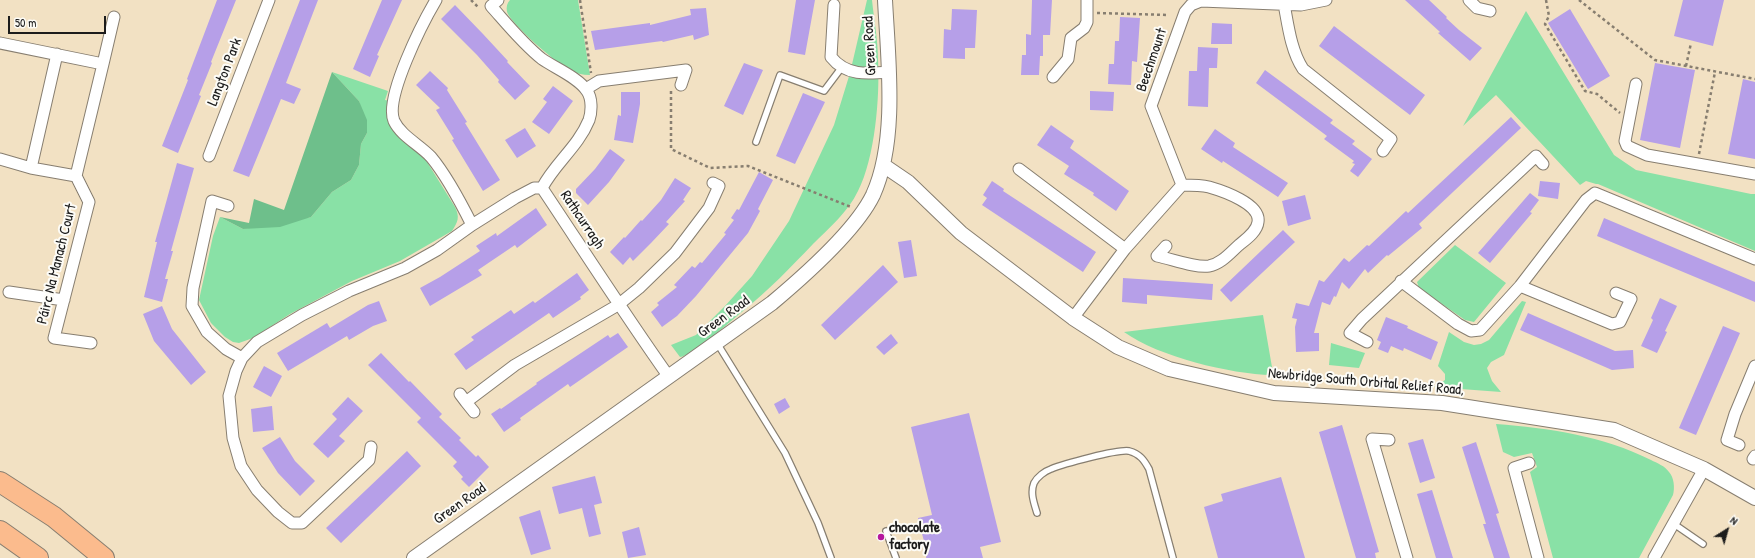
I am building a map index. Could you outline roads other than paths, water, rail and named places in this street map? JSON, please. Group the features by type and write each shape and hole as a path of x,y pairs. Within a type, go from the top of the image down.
{"highway":[{"path":"0,482 54,517 104,558"},
{"path":"0,531 38,558"}],"street":[{"name":"Langton Park","path":"209,156 269,0"},
{"path":"436,0 425,19 395,89 391,109 394,122 399,128 432,158 460,202 472,225"},
{"path":"498,0 491,6 523,41 542,59 586,89 599,81 686,70 681,85"},
{"name":"Green Road","path":"414,558 717,343 793,285 841,237 861,214 872,196 883,165 888,132 889,72 884,0"},
{"path":"1053,78 1068,59 1071,38 1084,28 1087,22 1087,0"},
{"name":"Beechmount","path":"1182,185 1151,106 1184,12 1191,5 1201,1 1301,5 1326,0"},
{"path":"1469,0 1477,8 1490,10"},
{"path":"1284,4 1290,34 1298,62 1304,69 1391,139 1383,151"},
{"path":"834,5 831,57 835,62 842,67 864,75 889,72"},
{"path":"0,159 31,168 76,176 114,17"},
{"path":"0,42 103,64"},
{"path":"31,168 57,54"},
{"path":"1636,84 1625,141 1627,146 1647,155 1755,174"},
{"name":"Rathcurragh","path":"586,89 591,98 590,118 578,141 542,188 601,276 618,305 668,377"},
{"path":"1367,342 1350,333 1362,319 1536,156 1543,164"},
{"name":"Newbridge South Orbital Relief Road,","path":"883,165 908,182 961,233 1073,318 1118,347 1169,370 1274,393 1442,402 1614,430 1704,469 1755,498"},
{"path":"1019,169 1125,249"},
{"name":"Páirc Na Manach Court","path":"76,176 88,202 54,338 91,343"},
{"path":"474,412 463,398 514,365 618,305 639,288 675,254 709,208 719,186 713,183"},
{"path":"1073,318 1125,249 1182,185 1208,186 1232,195 1251,207 1256,214 1258,222 1254,232 1222,260 1209,266 1197,265 1157,256 1166,246"},
{"path":"371,447 369,460 302,523 292,522 278,512 257,490 241,466 234,438 229,396 236,371 242,358 257,342 302,315 349,291 405,268 437,250 472,225 522,195 534,188 542,188"},
{"path":"1401,281 1458,324 1471,331 1480,330 1520,286 1586,200 1595,193 1755,259"},
{"path":"228,206 212,201 193,288 192,306 207,332 226,348 242,358"},
{"path":"1520,286 1612,324 1620,322 1624,317 1631,299 1616,293"},
{"path":"9,292 64,300"},
{"path":"1739,445 1727,440 1735,414 1755,366"},
{"path":"1389,440 1372,439 1406,558"},
{"path":"1529,463 1514,468 1538,558"},
{"path":"1654,558 1704,469"}],"lane":[{"path":"756,142 780,75 824,91 842,67"},
{"path":"717,343 785,453 818,523 831,558"},
{"path":"1037,513 1032,496 1034,482 1050,469 1112,452 1127,451 1137,454 1143,459 1149,469 1173,558"},
{"path":"1674,524 1703,544"},
{"path":"886,531 896,558"}],"place":[{"name":"chocolate factory","path":"881,537"}]}
